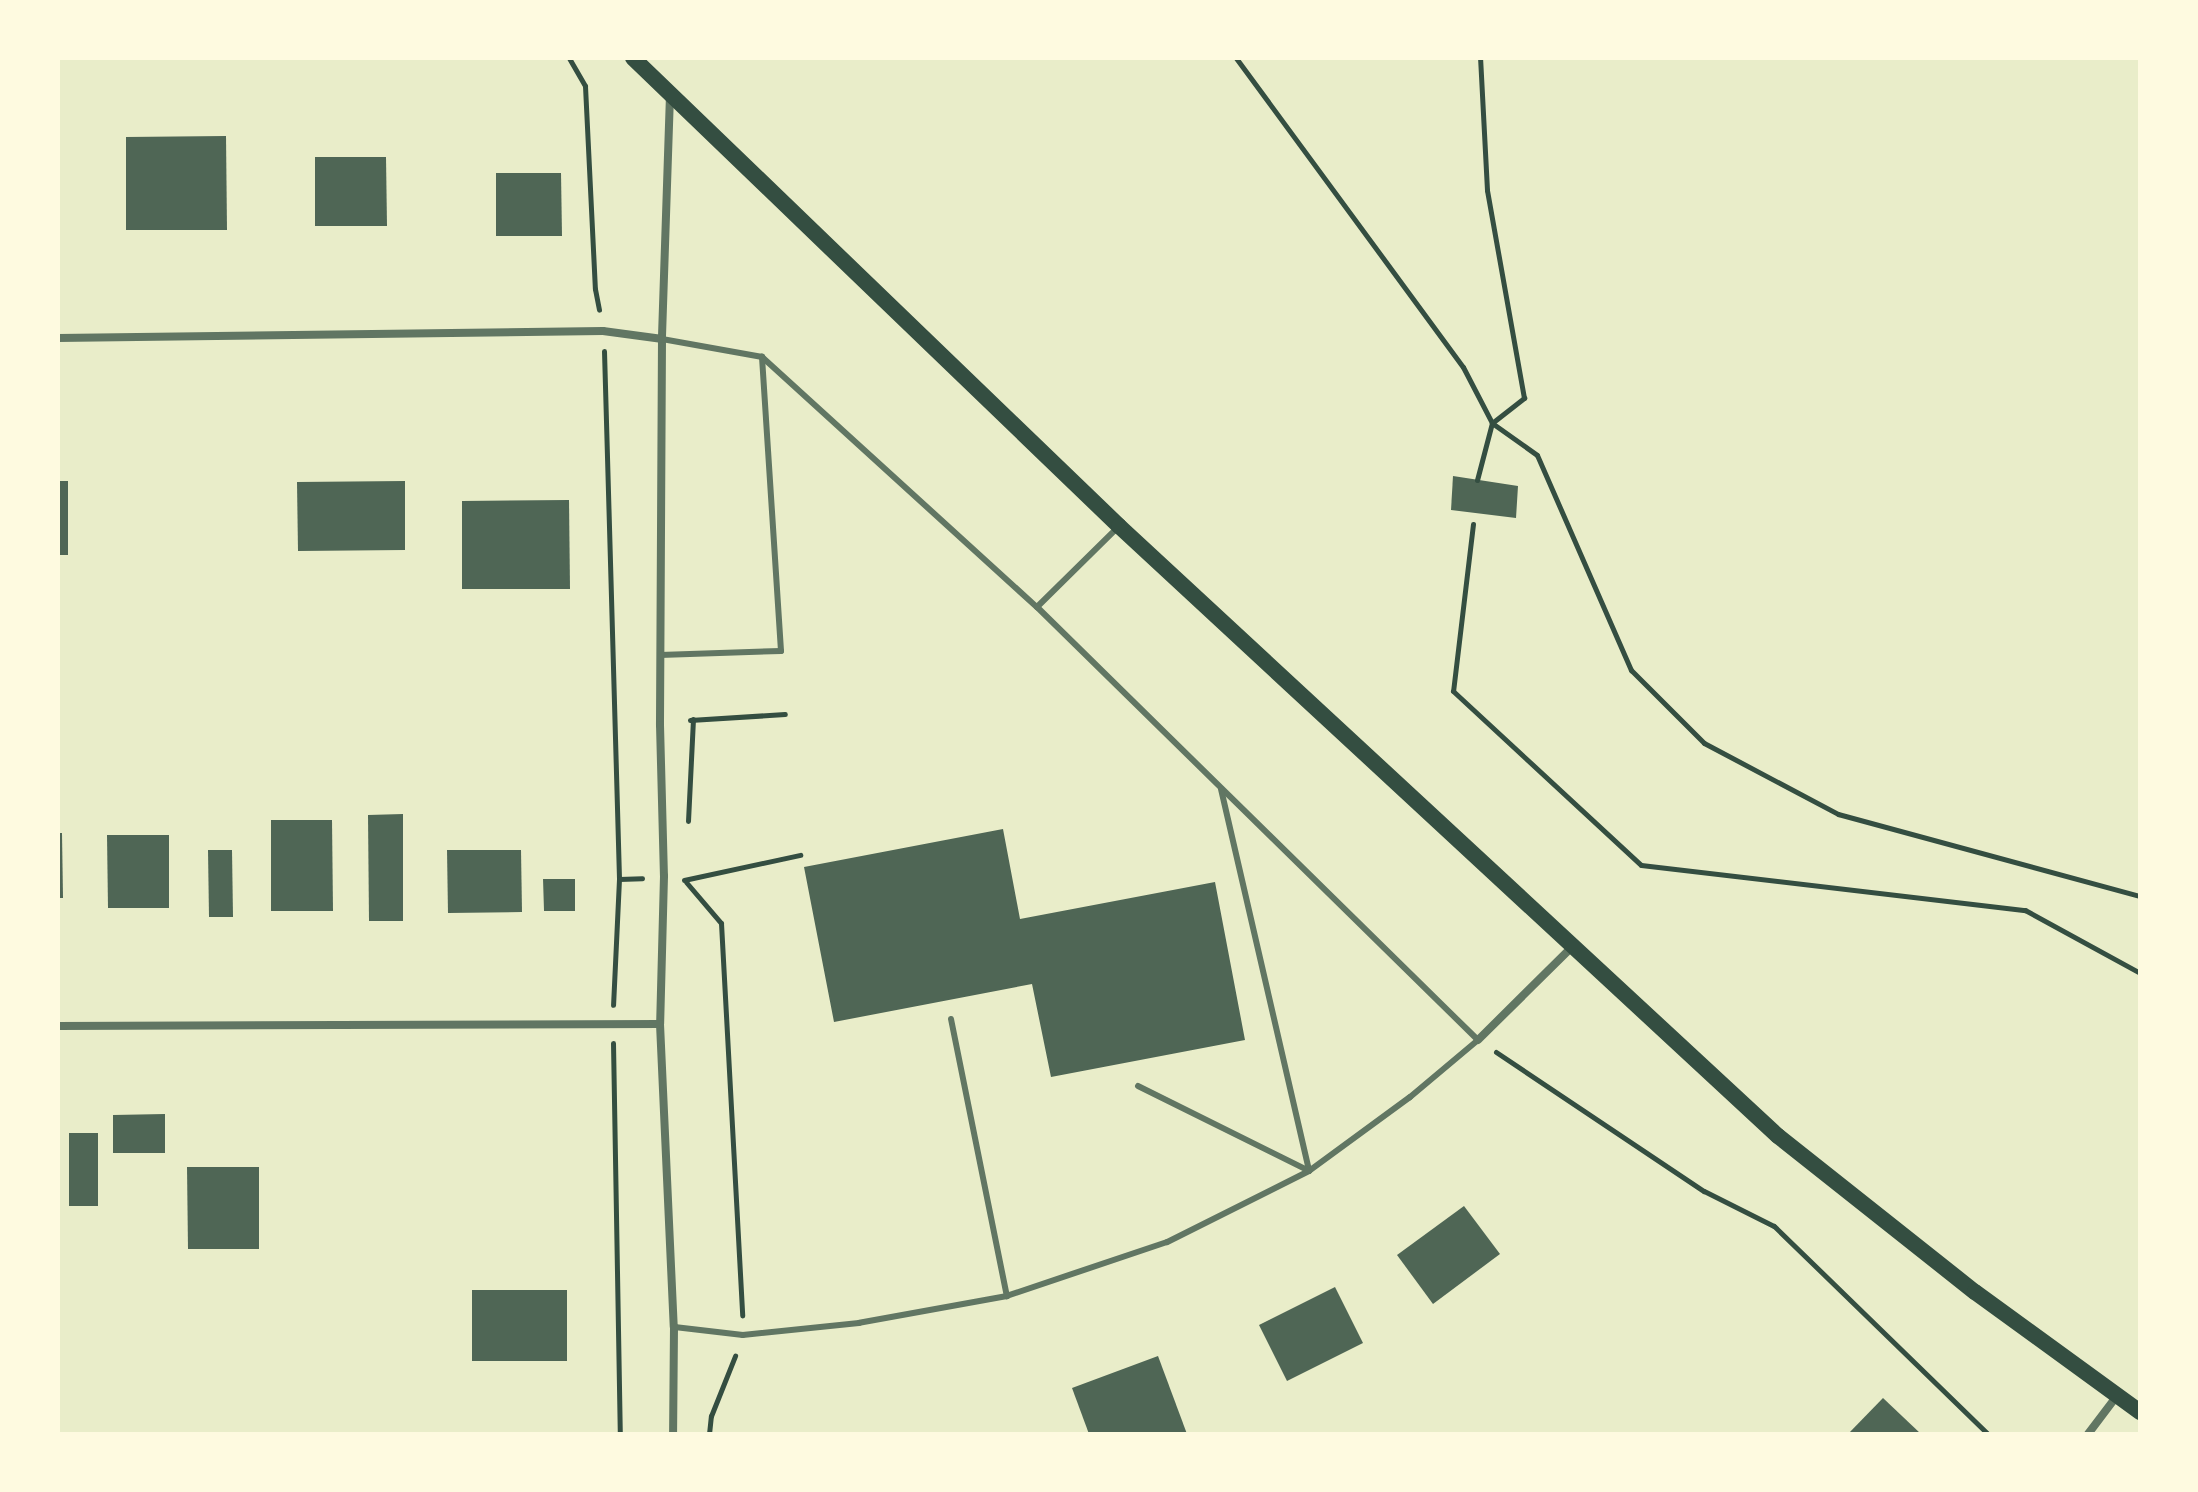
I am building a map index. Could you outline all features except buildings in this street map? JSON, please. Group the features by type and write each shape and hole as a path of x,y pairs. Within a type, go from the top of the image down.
{"main road":[{"path":"633,58 1119,526 1778,1136 2116,1397 2140,1412"}],"street":[{"path":"670,94 662,339 659,655 664,876 660,1024 674,1327 673,1434"},
{"path":"58,338 603,331 662,339"},
{"path":"1478,1040 1572,947"},
{"path":"58,1026 660,1024"},
{"path":"2088,1434 2116,1397"}],"lane":[{"path":"662,339 762,357 1037,607 1478,1040 1410,1097 1309,1171 1167,1242 1007,1296 859,1323 743,1335 674,1327"},
{"path":"659,655 781,651 762,357"},
{"path":"1037,607 1119,526"},
{"path":"1221,789 1309,1171"},
{"path":"951,1019 1007,1296"},
{"path":"1138,1086 1309,1171"}],"path":[{"path":"569,58 585,86 595,289 603,331 619,879 612,1023 620,1434"},
{"path":"1236,58 1463,367 1492,423 1537,455 1631,670 1704,743 1838,814 2140,896"},
{"path":"1477,480 1492,423 1524,398 1487,190 1480,58"},
{"path":"1473,524 1453,691 1641,865 2025,910 2140,973"},
{"path":"660,725 693,719 785,714"},
{"path":"687,837 693,719"},
{"path":"685,881 800,855"},
{"path":"686,866 685,881 721,923 743,1335 711,1416 709,1434"},
{"path":"1478,1040 1704,1191 1774,1226 1875,1320 1988,1434"}]}
